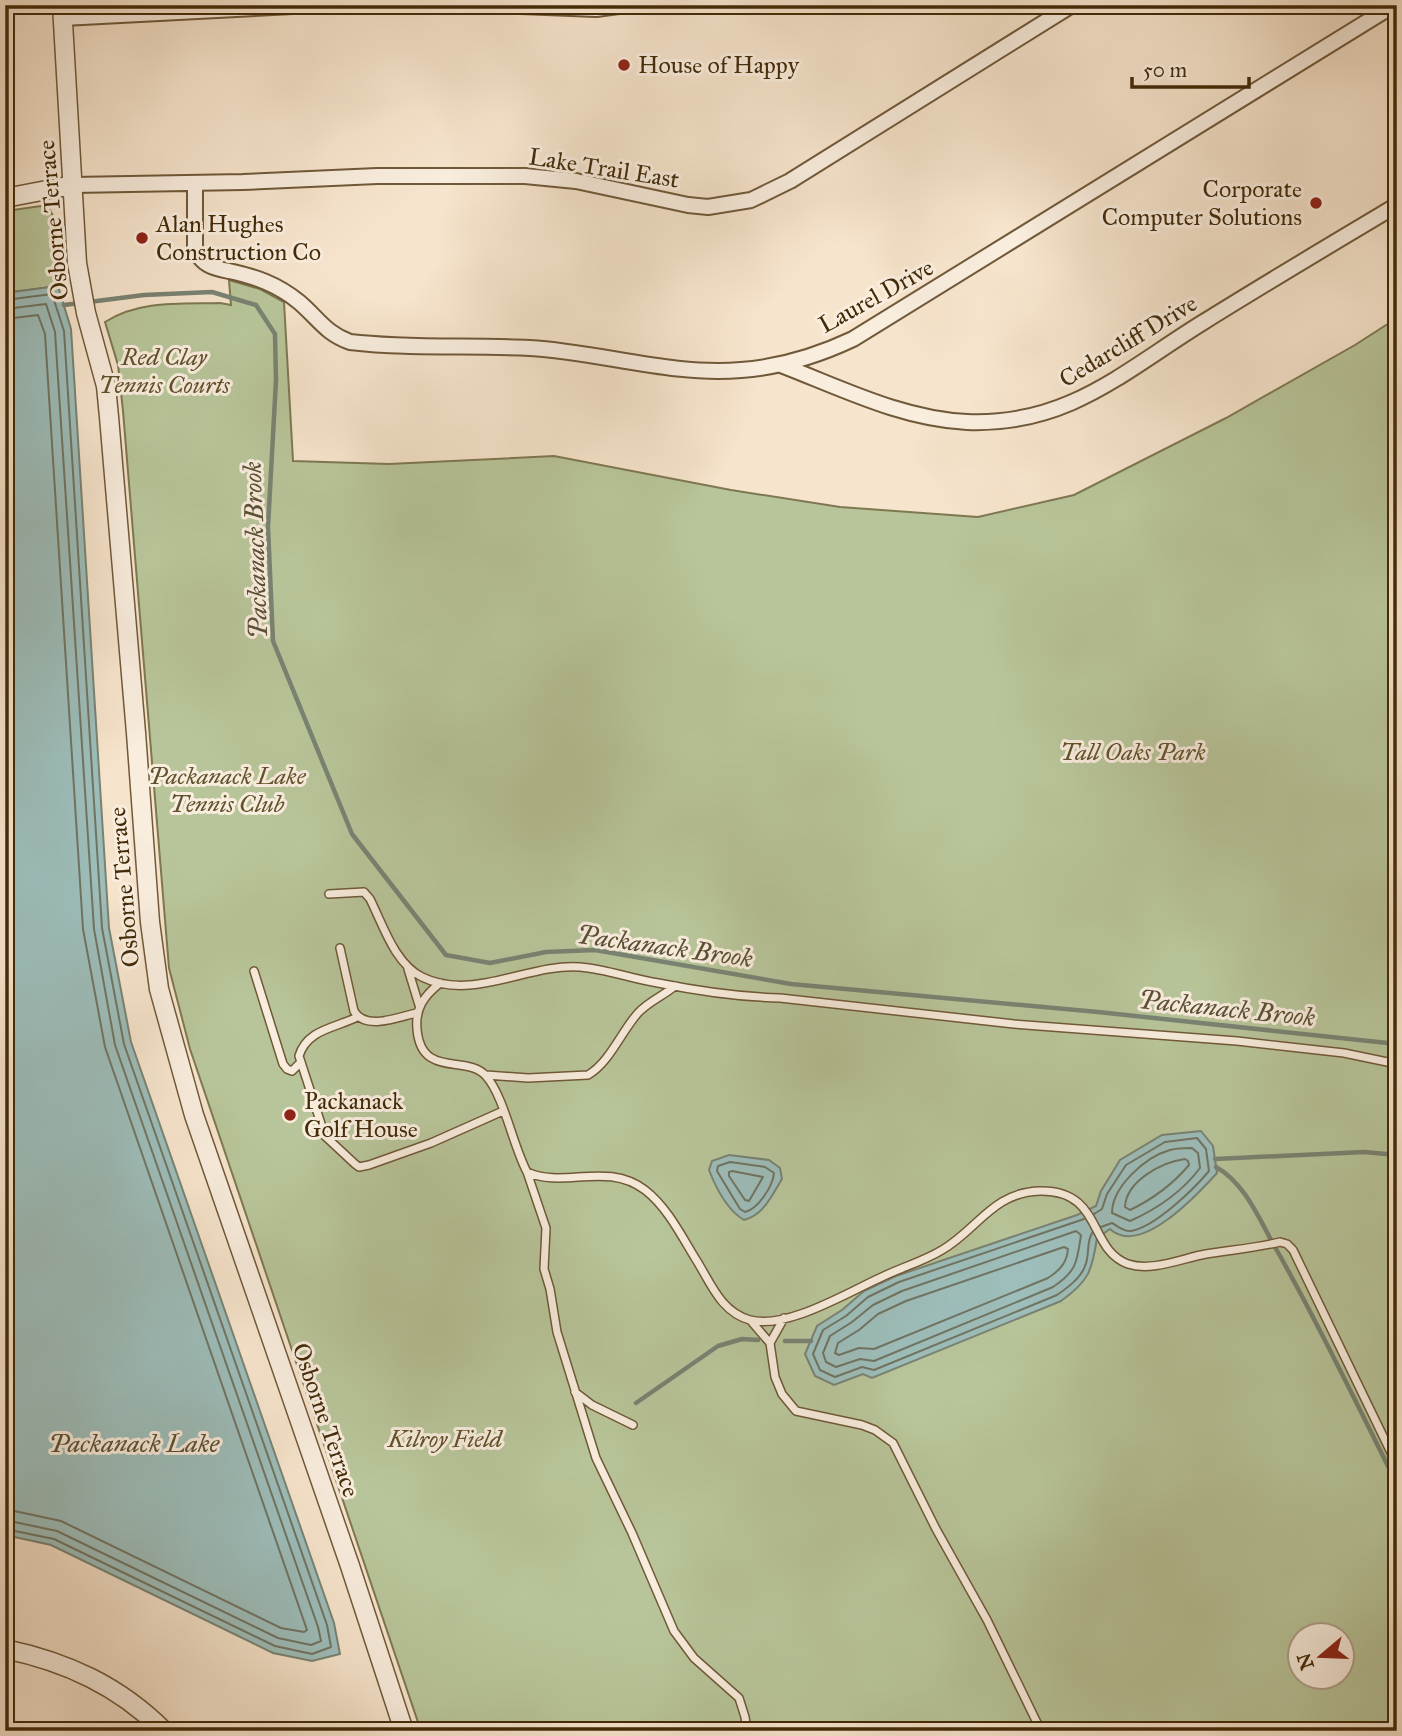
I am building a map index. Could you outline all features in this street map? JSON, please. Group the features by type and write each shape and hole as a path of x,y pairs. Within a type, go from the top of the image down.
{"street":[{"path":"62,12 312,5"},
{"path":"493,5 596,9 626,5"},
{"name":"Lake Trail East","path":"73,185 377,176 525,176 576,181 688,205 729,205 751,200 780,187 1072,5"},
{"name":"Laurel Drive","path":"194,183 195,248 198,257 214,268 260,277 299,302 326,330 350,342 533,348 697,370 739,370 780,365 827,351 853,339 1394,5"},
{"name":"Osborne Terrace","path":"62,12 77,263 86,313 106,386 136,733 149,922 159,989 194,1115 351,1566 404,1731"},
{"path":"5,198 73,185"},
{"name":"Cedarcliff Drive","path":"780,365 916,416 965,422 994,422 1051,411 1105,387 1201,324 1397,205"},
{"path":"5,1649 38,1656 95,1678 144,1711 164,1731"}],"lane":[{"path":"329,894 364,892 367,895 408,969 418,1009 420,1046 435,1060 486,1075 528,1078 588,1075 603,1062 623,1031 643,1008 675,986"},
{"path":"340,948 357,1017"},
{"path":"408,969 440,983 460,985 579,967 675,986 750,997 1014,1024 1237,1041 1344,1053 1397,1064"},
{"path":"254,971 283,1064 286,1069 292,1071 301,1062"},
{"path":"440,983 418,1009 380,1021 357,1017 312,1036 301,1050 301,1062 325,1136 359,1167 431,1143 503,1111"},
{"path":"1386,1062 1397,1072"},
{"path":"486,1075 527,1172 546,1228 544,1269 557,1332 600,1468 632,1533 674,1632 699,1663 739,1698 746,1717 747,1731"},
{"path":"527,1172 546,1178 586,1175 617,1178 643,1189 663,1209 718,1296 732,1311 751,1321 770,1343 779,1387 787,1402 796,1411 862,1425 893,1443 936,1529 987,1620 1041,1731"},
{"path":"751,1321 785,1318 834,1301 942,1250 986,1211 1021,1194 1035,1191 1056,1192 1076,1200 1085,1208 1111,1252 1121,1260 1142,1266 1280,1242 1287,1244 1293,1250 1397,1465"},
{"path":"770,1343 785,1318"},
{"path":"574,1391 592,1405 633,1425"}],"green space":[{"path":"41,206 50,210 55,220 58,286 5,293 5,211"},
{"path":"229,280 260,289 284,302 293,461 389,464 554,456 731,490 840,507 978,517 1074,495 1226,418 1355,345 1397,318 1397,1731 421,1731 190,1049 169,968 123,411 118,365 105,322 118,315 146,307 220,303 231,305"}],"water":[{"name":"Packanack Lake","path":"58,286 71,329 109,928 131,1042 334,1623 340,1654 312,1661 273,1653 51,1545 5,1535 5,293"},
{"path":"1201,1131 1213,1146 1217,1173 1182,1208 1152,1229 1137,1235 1122,1236 1110,1229 1097,1238 1088,1274 1078,1287 1061,1301 872,1378 863,1374 834,1385 815,1376 805,1354 817,1326 864,1291 896,1276 1077,1215 1096,1206 1101,1191 1120,1160 1162,1135"},
{"path":"729,1155 769,1160 780,1168 782,1179 767,1204 757,1214 744,1220 727,1205 709,1170 712,1161"}],"waterway":[{"name":"Packanack Brook","path":"89,302 144,295 212,292 256,305 275,334 276,380 268,527 273,641 352,834 446,955 490,963 546,952 595,950 791,984 1098,1012 1397,1044"},
{"name":"Packanack Brook","path":"64,305 80,303"},
{"path":"1215,1159 1364,1152 1397,1155"},
{"path":"1216,1167 1235,1182 1257,1214 1397,1484"},
{"path":"636,1403 718,1346 742,1339 758,1340"},
{"path":"785,1341 811,1341"}],"place":[{"name":"House of Happy","path":"624,65"},
{"name":"Corporate Computer Solutions","path":"1316,203"},
{"name":"Alan Hughes Construction Co","path":"142,238"},
{"name":"Packanack Golf House","path":"290,1115"}],"park label":[{"name":"Red Clay Tennis Courts","path":"164,371"},
{"name":"Tall Oaks Park","path":"1133,752"},
{"name":"Packanack Lake Tennis Club","path":"227,790"},
{"name":"Kilroy Field","path":"445,1439"}]}
